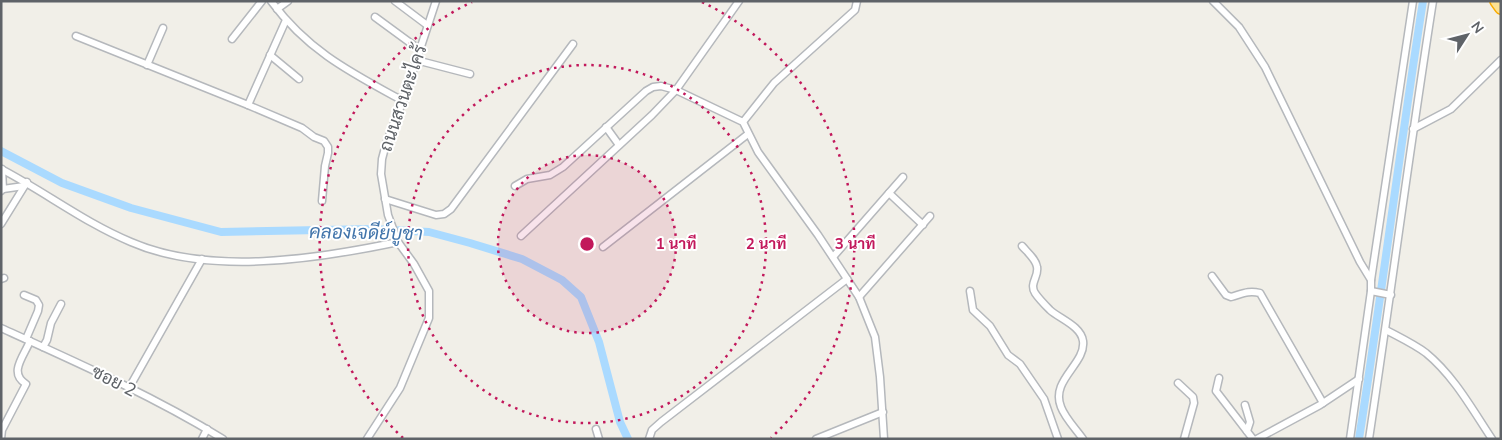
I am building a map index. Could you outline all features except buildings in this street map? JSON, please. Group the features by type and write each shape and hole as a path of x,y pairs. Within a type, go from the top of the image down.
{"highway":[{"path":"1496,1 1501,8"}],"street":[{"path":"232,39 262,1"},
{"path":"271,1 300,35 327,58 403,101"},
{"path":"276,9 288,1"},
{"path":"395,1 427,25"},
{"name":"ถนนสวนตะไคร้","path":"367,439 400,388 428,318 429,291 414,264 398,242 388,215 381,174 382,159 436,1"},
{"path":"521,236 676,90 739,1"},
{"path":"743,122 774,83 855,10 856,1"},
{"path":"1213,1 1239,27 1265,67 1360,262 1371,280"},
{"path":"1350,439 1373,292 1371,280 1413,1"},
{"path":"1369,439 1386,330 1388,294 1404,206 1413,129 1433,1"},
{"path":"374,17 420,50"},
{"path":"248,105 286,20"},
{"path":"147,65 163,28"},
{"path":"76,36 248,105 302,128 314,137 324,141 328,147 328,152 322,201"},
{"path":"386,199 436,215 444,214 451,209 573,44"},
{"path":"270,55 299,79"},
{"path":"416,60 470,74"},
{"path":"1413,129 1451,109 1501,60"},
{"path":"514,186 527,178 550,175 563,167 646,91 653,87 661,86 676,90 743,122 758,152 859,297 875,337 884,439"},
{"path":"606,128 619,145"},
{"path":"602,247 748,134"},
{"path":"2,169 2,190 26,184"},
{"path":"2,169 130,242 170,254 223,261 282,260 344,253 398,242"},
{"path":"832,257 903,177"},
{"path":"1,224 26,184"},
{"path":"889,193 922,225"},
{"path":"859,297 930,216"},
{"path":"1022,246 1032,257 1037,267 1037,274 1033,283 1036,295 1050,311 1076,329 1083,338 1080,355 1065,378 1059,395 1061,409 1083,439"},
{"path":"129,388 202,259"},
{"path":"1212,276 1226,295 1231,297 1244,292 1253,291 1260,293 1323,403"},
{"path":"649,439 652,430 668,417 847,279"},
{"path":"970,291 972,310 990,326 1008,355 1020,364 1044,399 1058,439"},
{"path":"1373,292 1388,294"},
{"path":"1,439 1,430 26,384 18,378 16,372 39,305 36,300 24,295"},
{"path":"44,347 51,323 61,304"},
{"name":"ซอย 2","path":"1,328 129,388 223,439"},
{"path":"1386,330 1424,352 1441,366 1464,396 1492,439"},
{"path":"1219,378 1216,390 1253,439"},
{"path":"1257,439 1323,403 1359,379"},
{"path":"1178,383 1193,397 1194,403 1184,439"},
{"path":"1246,405 1250,422 1247,431"},
{"path":"816,439 883,412"},
{"path":"202,439 206,429"},
{"path":"596,429 599,439"}],"waterway":[{"path":"1359,439 1423,1"},
{"name":"คลองเจดีย์บูชา","path":"1,151 62,183 131,208 221,232 373,229 429,232 522,259 562,280 581,297 599,342 620,422 628,439"}]}
